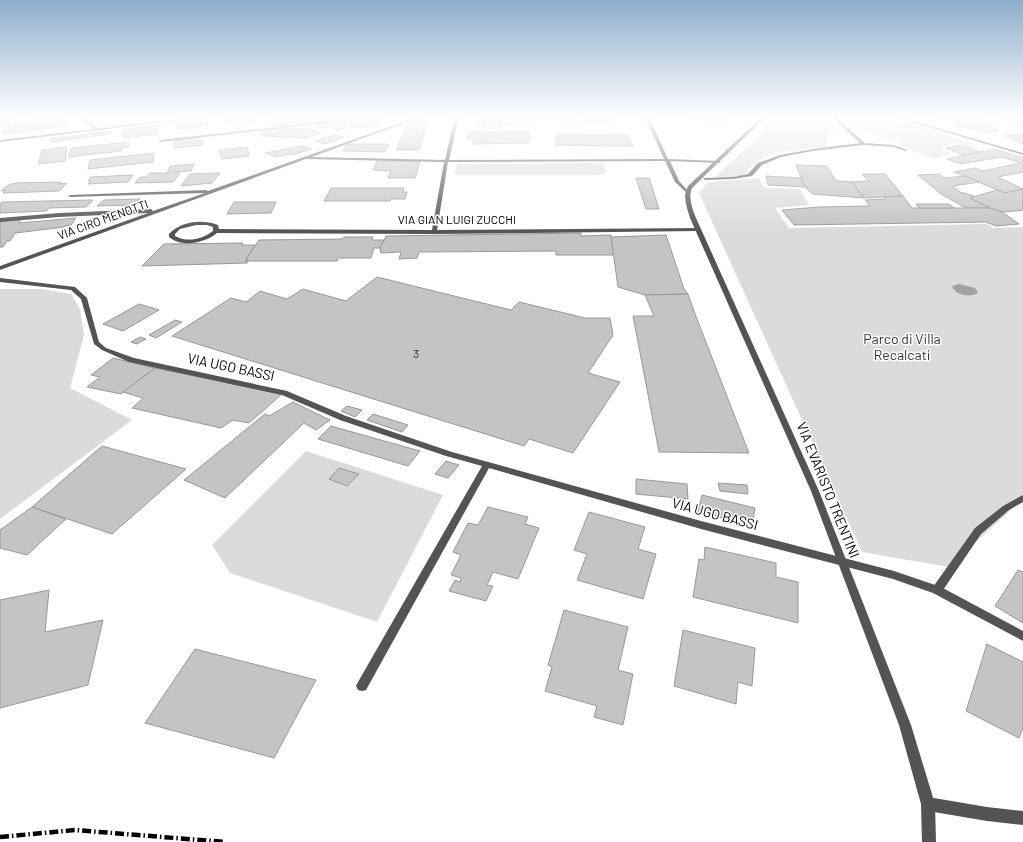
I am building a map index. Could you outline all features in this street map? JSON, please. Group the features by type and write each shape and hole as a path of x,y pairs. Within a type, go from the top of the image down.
{"street":[{"name":"VIA CIRO MENOTTI","path":"0,268 312,154"},
{"path":"434,232 448,154"},
{"path":"664,154 677,182 687,192 690,187 727,154"},
{"path":"705,179 733,178 750,175 760,164 780,156 789,154"},
{"path":"302,158 446,161 667,160 719,162"},
{"name":"VIA CIRO MENOTTI","path":"70,196 213,191"},
{"name":"VIA EVARISTO TRENTINI","path":"687,192 687,198 693,218 815,491 904,725 928,804 930,842"},
{"path":"0,220 109,212 158,211"},
{"path":"202,222 216,226 216,231 205,238 192,241 175,239 172,234 183,226 202,222"},
{"name":"VIA GIAN LUIGI ZUCCHI","path":"216,231 434,232 698,229"},
{"name":"VIA UGO BASSI","path":"0,280 73,288 84,298 96,343 104,349 132,360 284,392 343,418 449,454 701,525 894,575 937,590 1023,636"},
{"path":"362,686 487,465"},
{"path":"937,590 978,531 1006,508 1023,498"},
{"path":"928,804 987,814 1023,818"}],"green space":[{"path":"740,154 771,154 757,161 742,176 713,179"},
{"path":"922,154 951,154 934,159"},
{"path":"603,163 606,171 603,174 597,175 454,175 457,164"},
{"name":"Parco di Villa Recalcati","path":"758,178 765,188 800,189 809,205 775,208 789,228 987,224 993,228 1023,227 1023,499 948,567 862,552 699,193 708,182"},
{"path":"0,289 42,289 71,294 80,309 84,335 70,388 132,420 0,519"},
{"path":"306,451 443,495 377,622 230,573 212,545"}],"shaded area":[{"path":"959,284 975,288 978,293 975,295 963,295 956,292 952,286"}],"building":[{"path":"41,154 66,154 65,161 38,164"},
{"path":"69,154 92,154 68,157"},
{"path":"154,154 153,162 88,169 90,160"},
{"path":"220,154 249,154 249,156 222,159"},
{"path":"269,154 288,154 277,157"},
{"path":"970,154 1011,154 1023,158 1023,172 998,177 1023,189 1005,193 954,172 975,168 982,171 1021,163 1001,157 961,164 947,159"},
{"path":"377,161 420,161 415,178 388,178 391,171 373,170"},
{"path":"194,164 191,171 167,172 170,166"},
{"path":"796,165 827,166 836,181 852,182 864,198 813,194 805,187"},
{"path":"150,173 180,173 173,182 135,183 140,177 146,177"},
{"path":"220,173 212,183 181,186 190,174"},
{"path":"862,174 885,174 903,196 864,198 852,182 869,181"},
{"path":"939,174 944,178 965,176 979,182 953,186 960,192 974,196 970,198 990,208 966,208 941,194 918,175"},
{"path":"133,175 128,182 88,184 91,181 88,181 91,177"},
{"path":"766,176 801,178 805,187 768,185"},
{"path":"636,178 649,178 659,209 646,209"},
{"path":"61,182 59,184 67,183 59,191 3,193 6,190 1,191 8,185 16,183"},
{"path":"331,188 404,188 403,192 407,192 405,199 391,199 390,201 324,201"},
{"path":"1023,189 1023,210 1002,212 970,198 997,190 1005,193"},
{"path":"903,196 912,208 990,208 1002,212 1019,224 996,226 986,222 794,225 782,210 819,207 870,206 865,200 886,199 884,197"},
{"path":"140,199 133,205 97,206 104,200"},
{"path":"93,200 86,207 49,208 46,211 0,213 0,204 2,202"},
{"path":"234,202 276,202 271,213 227,214"},
{"path":"916,204 949,204 954,208 919,208"},
{"path":"76,218 71,225 64,227 15,233 10,241 7,241 3,247 0,247 0,222 21,219 19,223"},
{"path":"581,233 581,236 611,235 614,255 556,255 556,251 419,252 417,258 399,259 401,252 381,253 380,248 386,236"},
{"path":"666,235 684,289 688,294 645,295 618,287 611,237"},
{"path":"344,237 373,237 372,240 384,240 380,248 374,248 371,258 338,258 337,261 245,261 259,240 342,239"},
{"path":"243,243 241,245 255,245 245,261 248,261 247,263 142,266 164,244"},
{"path":"377,277 511,310 519,302 585,318 610,318 613,335 588,373 620,382 573,453 529,439 524,446 172,336 231,298 246,302 260,291 287,299 303,289 346,301"},
{"path":"688,294 749,453 659,452 633,316 654,316 645,295"},
{"path":"139,304 159,310 123,331 103,324"},
{"path":"175,320 182,322 156,338 149,335"},
{"path":"140,337 146,339 137,344 131,342"},
{"path":"113,358 155,368 121,394 87,387 100,377 91,375"},
{"path":"155,368 282,394 249,423 233,420 221,428 132,408 143,398 123,392"},
{"path":"293,402 330,420 316,430 304,423 225,498 184,480 265,414 269,416"},
{"path":"347,406 362,410 355,417 341,411"},
{"path":"373,414 408,425 402,432 367,420"},
{"path":"331,426 420,451 408,466 318,439"},
{"path":"102,446 186,469 112,534 32,507"},
{"path":"446,461 459,465 448,478 435,474"},
{"path":"339,468 359,474 347,486 329,479"},
{"path":"636,479 687,484 688,499 636,494"},
{"path":"718,483 747,485 748,494 720,491"},
{"path":"702,495 755,508 752,526 698,511"},
{"path":"32,507 66,519 27,555 0,548 0,530"},
{"path":"488,507 528,517 525,524 539,528 518,579 493,572 487,585 493,586 486,601 449,591 455,580 460,582 461,578 451,575 461,555 453,552 468,523 478,525"},
{"path":"589,512 645,527 638,549 656,554 643,599 577,580 587,554 574,550"},
{"path":"705,547 776,563 776,577 798,582 798,623 693,597 699,559 704,560"},
{"path":"1018,570 1023,572 1023,623 995,606"},
{"path":"49,590 45,632 103,620 88,685 0,708 0,600"},
{"path":"564,610 628,627 618,670 633,674 623,725 594,717 597,706 545,691 552,667 548,665"},
{"path":"683,630 755,648 752,686 738,682 736,704 674,686"},
{"path":"987,644 1023,662 1023,728 1019,738 966,711"},
{"path":"195,649 316,680 274,758 145,723"}],"railway":[{"path":"0,837 75,830 225,842"}]}
